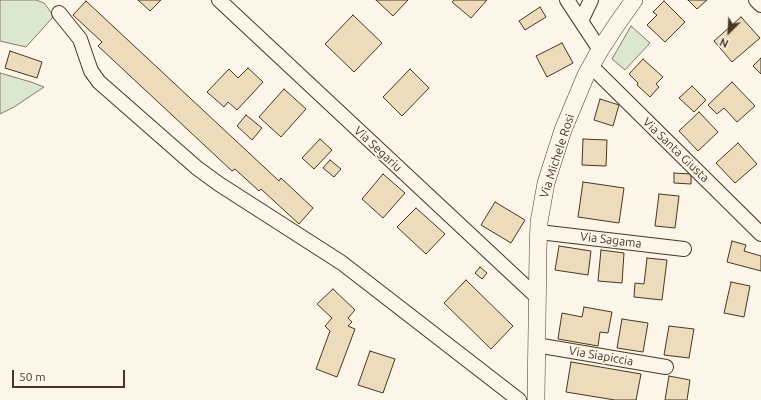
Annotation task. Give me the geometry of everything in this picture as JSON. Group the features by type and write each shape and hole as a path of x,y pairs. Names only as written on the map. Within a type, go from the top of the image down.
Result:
{"street":[{"name":"Via Segariu","path":"219,0 537,298"},
{"path":"567,0 600,50"},
{"path":"581,21 590,0"},
{"name":"Via Michele Rosi","path":"536,400 539,232 542,203 552,163 574,103 600,50 634,0"},
{"path":"756,0 761,5"},
{"path":"59,13 78,36 91,71 99,82 197,168 228,191 342,263 519,400"},
{"name":"Via Santa Giusta","path":"591,66 761,234"},
{"name":"Via Sagama","path":"539,232 684,249"},
{"name":"Via Siapiccia","path":"536,345 666,367"}],"green space":[{"path":"0,0 36,0 44,3 54,16 26,47 0,41"},
{"path":"631,26 650,43 625,70 612,59"},
{"path":"0,73 44,87 14,107 0,114"}],"building":[{"path":"138,0 161,0 150,11"},
{"path":"376,0 408,0 393,16"},
{"path":"454,0 487,0 471,18 452,2"},
{"path":"688,0 707,0 697,9"},
{"path":"86,1 279,181 281,178 313,208 299,224 261,189 259,191 235,169 232,171 98,46 102,42 73,15"},
{"path":"664,1 685,22 665,42 647,25 657,15 653,12"},
{"path":"540,7 546,17 525,30 519,21"},
{"path":"353,15 382,43 354,72 325,44"},
{"path":"741,17 760,38 732,62 714,41"},
{"path":"562,43 573,63 547,77 536,56"},
{"path":"10,51 42,62 37,78 5,68"},
{"path":"761,58 761,74 753,66"},
{"path":"643,59 663,77 656,84 659,87 650,97 637,85 638,83 629,74"},
{"path":"248,68 263,82 237,110 228,102 224,107 207,92 229,69 238,78"},
{"path":"410,69 429,88 402,116 383,97"},
{"path":"732,82 755,106 737,122 724,108 717,114 708,105"},
{"path":"692,86 706,100 694,112 679,98"},
{"path":"284,89 306,109 281,137 259,117"},
{"path":"600,99 619,105 613,126 594,120"},
{"path":"699,112 718,132 698,151 679,131"},
{"path":"246,115 262,128 252,140 237,126"},
{"path":"320,139 332,150 314,169 302,158"},
{"path":"583,139 607,140 606,166 582,165"},
{"path":"738,143 757,164 735,183 716,163"},
{"path":"330,160 341,169 334,177 323,168"},
{"path":"674,173 691,174 691,184 674,183"},
{"path":"383,174 405,193 383,218 362,199"},
{"path":"583,182 624,188 619,223 578,217"},
{"path":"659,194 679,196 675,228 655,226"},
{"path":"495,202 525,220 511,243 481,225"},
{"path":"416,208 445,234 426,254 397,227"},
{"path":"732,241 746,245 744,251 761,256 761,271 727,262"},
{"path":"559,246 591,251 588,275 555,270"},
{"path":"601,250 624,253 622,283 598,281"},
{"path":"647,258 667,260 662,300 634,297 635,283 644,284"},
{"path":"480,267 487,273 482,279 475,273"},
{"path":"466,280 513,326 491,349 444,303"},
{"path":"731,282 750,286 744,317 724,313"},
{"path":"333,289 355,310 348,318 352,322 348,326 355,329 337,377 316,369 330,331 325,326 332,318 317,304"},
{"path":"584,307 612,312 608,333 600,332 598,346 558,339 562,313 582,317"},
{"path":"622,319 648,323 643,352 617,348"},
{"path":"669,326 694,329 689,358 664,355"},
{"path":"370,351 395,359 383,393 358,385"},
{"path":"571,362 641,374 636,400 615,400 566,392"},
{"path":"669,376 690,380 687,400 665,400"}]}
